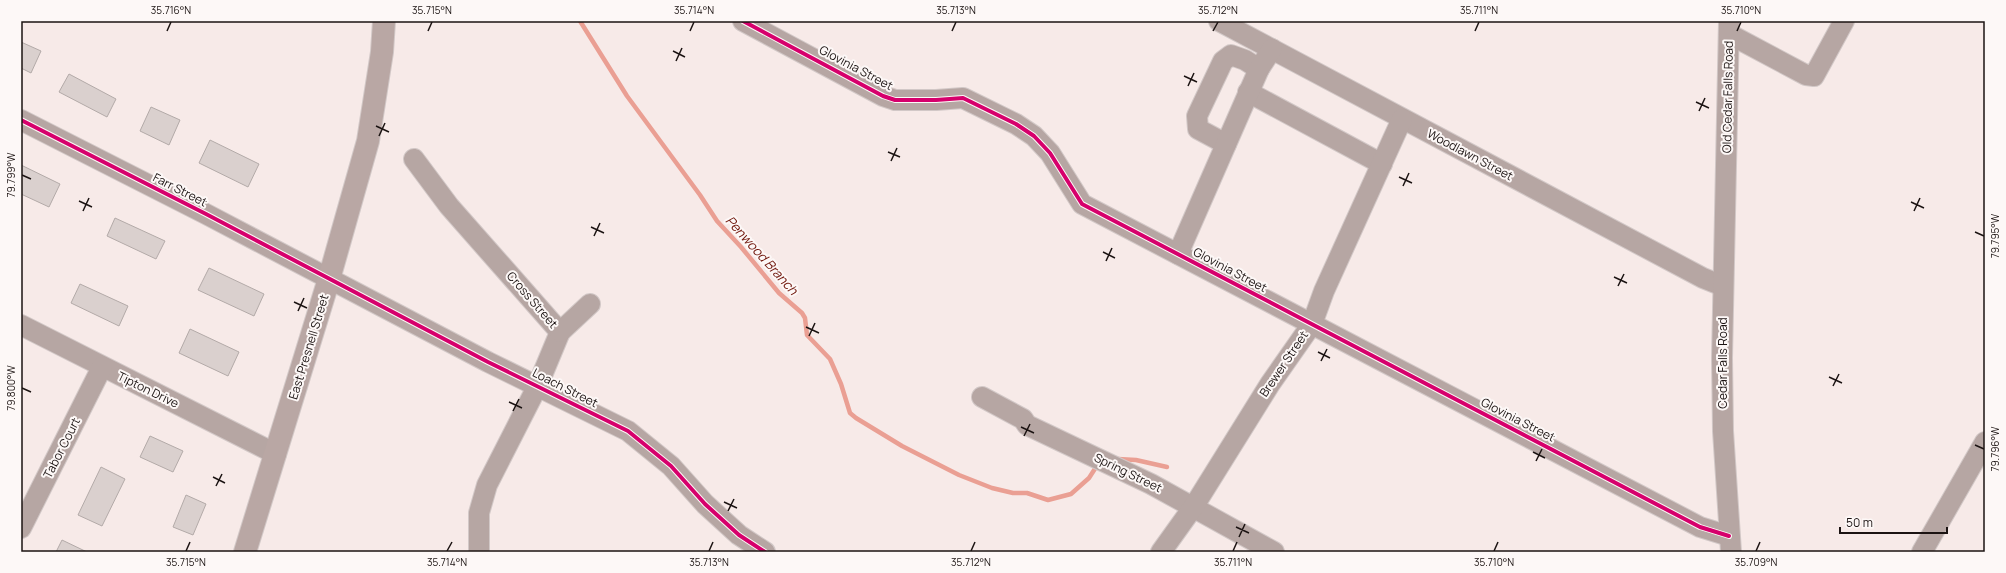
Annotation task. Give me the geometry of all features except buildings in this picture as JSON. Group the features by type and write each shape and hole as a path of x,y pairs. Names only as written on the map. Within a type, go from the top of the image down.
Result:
{"main road":[{"name":"East Presnell Street","path":"245,552 330,279 368,141 382,52 384,21"}],"street":[{"name":"Glovinia Street","path":"744,21 774,28 883,96 894,100 936,100 963,98 1016,124 1034,136 1050,153 1082,204 1730,544"},
{"name":"Woodlawn Street","path":"1219,21 1703,278 1723,286"},
{"path":"1729,27 1806,75 1814,76 1844,21"},
{"name":"Old Cedar Falls Road","path":"1726,174 1729,27"},
{"path":"1178,254 1248,92 1259,69 1272,49"},
{"path":"1226,144 1198,130 1197,116 1223,61 1231,55 1245,60 1259,69"},
{"path":"1248,92 1382,164"},
{"name":"Brewer Street","path":"1162,552 1194,506 1270,384 1312,324 1324,291 1402,119"},
{"name":"Farr Street","path":"21,120 330,279"},
{"name":"Cross Street","path":"414,159 421,171 449,206 560,332 538,385 487,484 479,513 479,552"},
{"name":"Cedar Falls Road","path":"1726,174 1723,286 1723,431 1730,544"},
{"name":"Loach Street","path":"330,279 482,358 628,431 671,466 705,504 739,535 765,552"},
{"path":"560,332 590,304"},
{"name":"Tipton Drive","path":"21,325 276,454"},
{"name":"Tabor Court","path":"21,528 102,367"},
{"name":"Spring Street","path":"982,397 1023,419 1028,424 1194,506 1274,552"},
{"path":"1922,552 1977,472 1985,442"}],"waterway":[{"name":"Penwood Branch","path":"580,21 627,96 700,195 717,221 741,247 779,293 802,313 805,318 807,335 830,359 841,384 850,413 902,446 959,475 992,488 1013,493 1027,493 1048,500 1071,494 1089,478 1098,464"},
{"name":"Penwood Branch","path":"1118,459 1136,460 1167,467"}],"cycle path":[{"path":"743,21 883,96 895,100 936,100 963,98 1016,124 1034,136 1050,153 1082,204 1700,527 1729,536"},
{"path":"21,120 206,214 488,362 628,431 671,466 705,504 739,535 765,552"}]}
